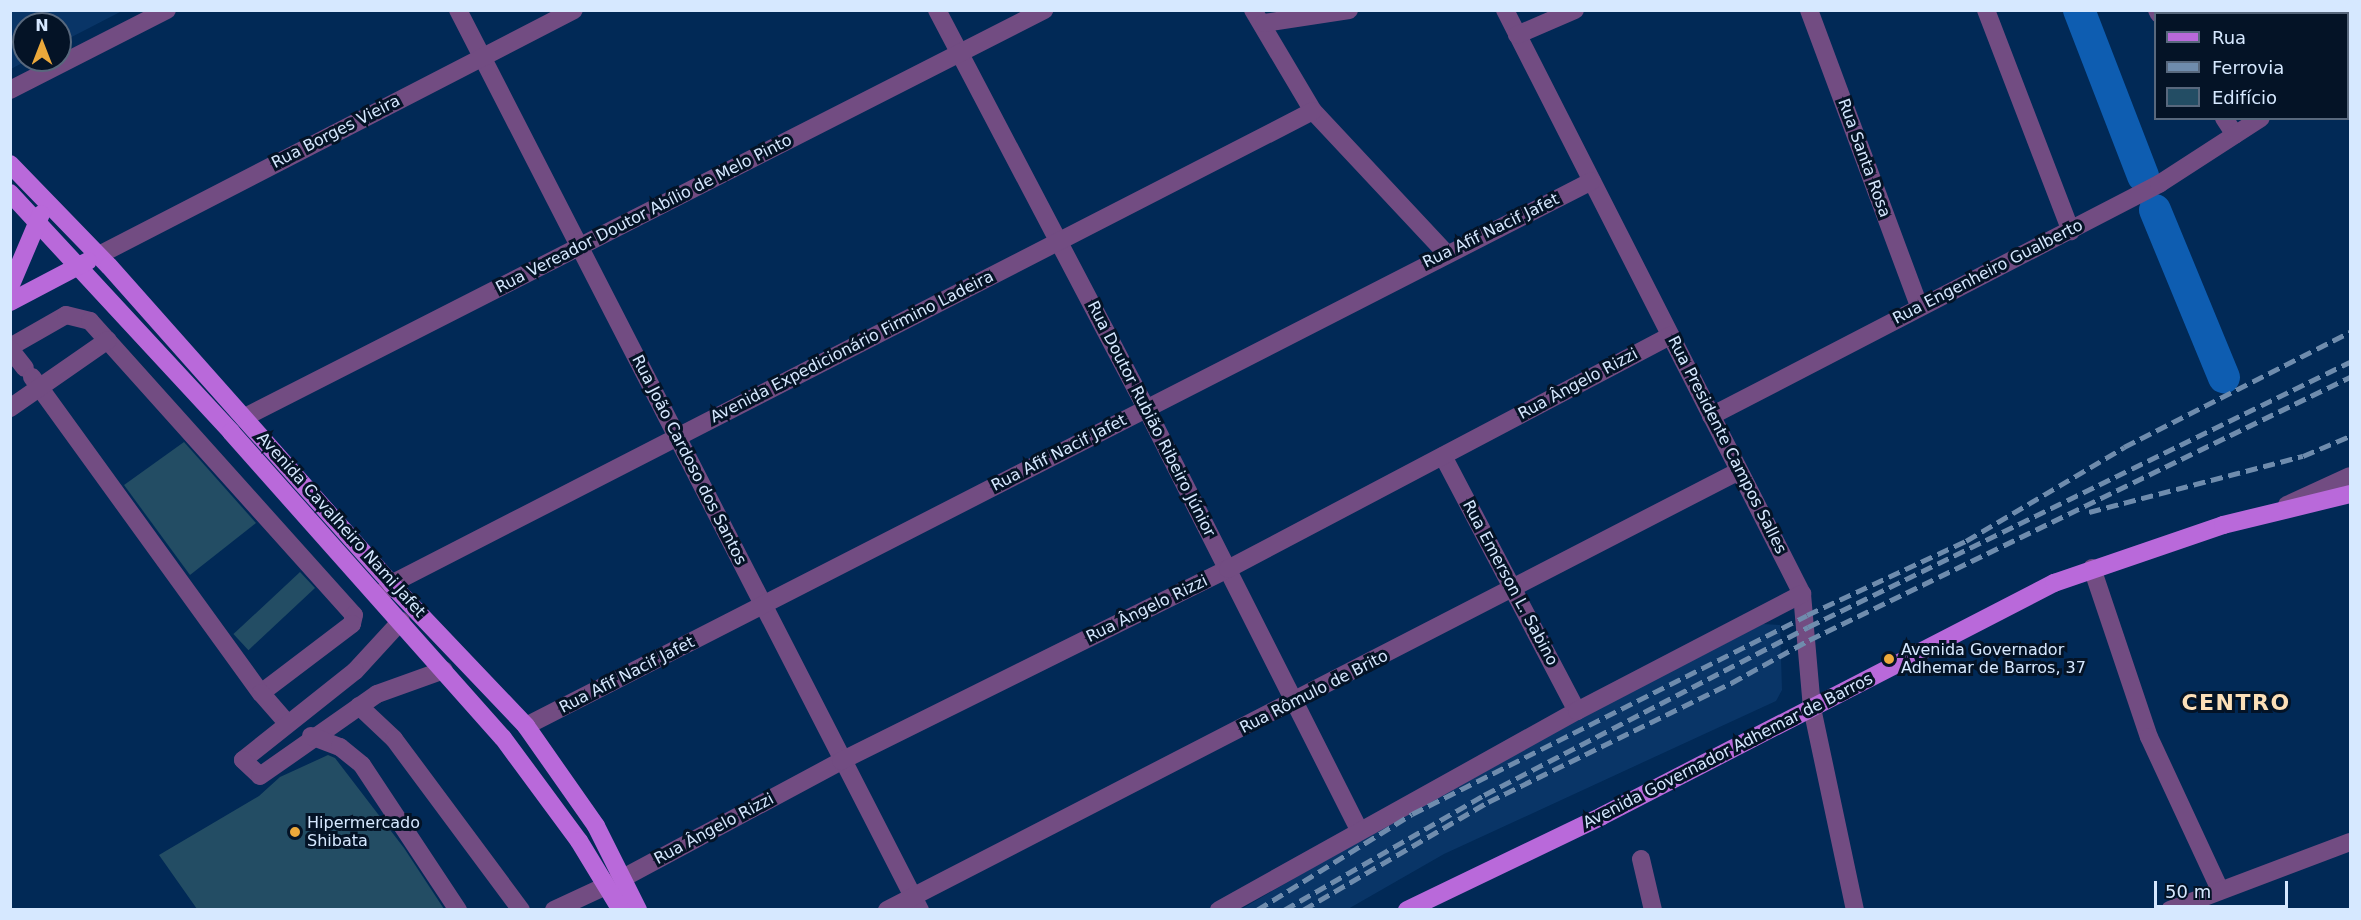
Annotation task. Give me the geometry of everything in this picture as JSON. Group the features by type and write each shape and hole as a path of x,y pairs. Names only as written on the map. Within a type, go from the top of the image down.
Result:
{"main road":[{"name":"Avenida Cavalheiro Nami Jafet","path":"10,164 99,255 245,417 385,591 401,621 523,764 638,909"},
{"name":"Avenida Cavalheiro Nami Jafet","path":"10,193 385,591 526,726 596,826 615,881 621,909"},
{"path":"10,287 39,225 43,198"},
{"path":"10,302 99,255"},
{"path":"2277,510 2350,494"},
{"name":"Avenida Governador Adhemar de Barros","path":"1407,909 1812,708 2029,595 2092,568 2277,510"}],"street":[{"path":"10,90 167,10"},
{"name":"Rua João Cardoso dos Santos","path":"458,10 764,604 841,761 916,903"},
{"name":"Rua Borges Vieira","path":"99,255 574,10"},
{"name":"Rua Doutor Rubião Ribeiro Júnior","path":"938,10 1146,408 1359,830"},
{"name":"Rua Vereador Doutor Abílio de Melo Pinto","path":"245,417 1044,10"},
{"path":"1349,10 1258,17 1313,111 1446,253"},
{"name":"Rua Presidente Campos Salles","path":"1505,10 1802,594 1812,708 1855,909"},
{"path":"1517,35 1575,10"},
{"name":"Rua Santa Rosa","path":"1809,10 1919,306"},
{"path":"1986,10 2071,231"},
{"name":"Avenida Expedicionário Firmino Ladeira","path":"385,591 676,437 1313,111"},
{"path":"2225,120 2235,135"},
{"name":"Rua Engenheiro Gualberto","path":"1711,416 1919,306 2071,231 2159,184 2258,120"},
{"name":"Rua Afif Nacif Jafet","path":"526,726 1446,253 1592,181"},
{"path":"261,693 352,624 354,615 108,340 82,316 66,315 10,348 261,693 287,723"},
{"name":"Rua Ângelo Rizzi","path":"554,909 615,881 841,761 1228,569 1670,336"},
{"path":"10,408 33,377 108,340"},
{"name":"Rua Emerson L. Sabino","path":"1443,456 1577,711"},
{"name":"Rua Rômulo de Brito","path":"887,909 916,903 1739,471"},
{"name":"Avenida Governador Adhemar de Barros","path":"2277,510 2350,476"},
{"path":"2092,568 2150,737 2220,890"},
{"path":"1220,909 1577,711 1802,594"},
{"path":"401,621 355,671 243,757 259,775 311,736 359,706 397,686 444,670"},
{"path":"359,706 394,739 521,909"},
{"path":"311,736 340,747 362,765 458,909"},
{"path":"2170,909 2350,842"},
{"path":"1641,859 1653,909"}],"shaded area":[{"path":"11,10 122,10 72,37 72,12 12,12 11,69"},
{"path":"1763,624 1780,625 1782,690 1776,701 1444,854 1348,909 1240,910 1476,772"}],"building":[{"path":"184,442 256,523 190,575 124,485"},
{"path":"300,572 315,588 248,650 233,634"},
{"name":"Hipermercado Shibata","path":"328,755 335,758 404,848 444,909 197,909 159,855 259,796 280,777"}],"waterway":[{"path":"2079,10 2143,176"},
{"path":"2155,210 2224,377"}],"railway":[{"path":"1257,910 1412,814 1807,615 1966,541 2124,447 2350,332"},
{"path":"1284,910 1484,795 1808,627 2350,362"},
{"path":"1303,910 1488,802 1731,683 1809,640 2350,377"},
{"path":"2089,512 2303,456 2350,436"}],"place":[{"name":"Avenida Governador Adhemar de Barros, 37","path":"1889,659"},
{"name":"Hipermercado Shibata","path":"295,832"}],"district":[{"name":"CENTRO","path":"2236,703"}]}
